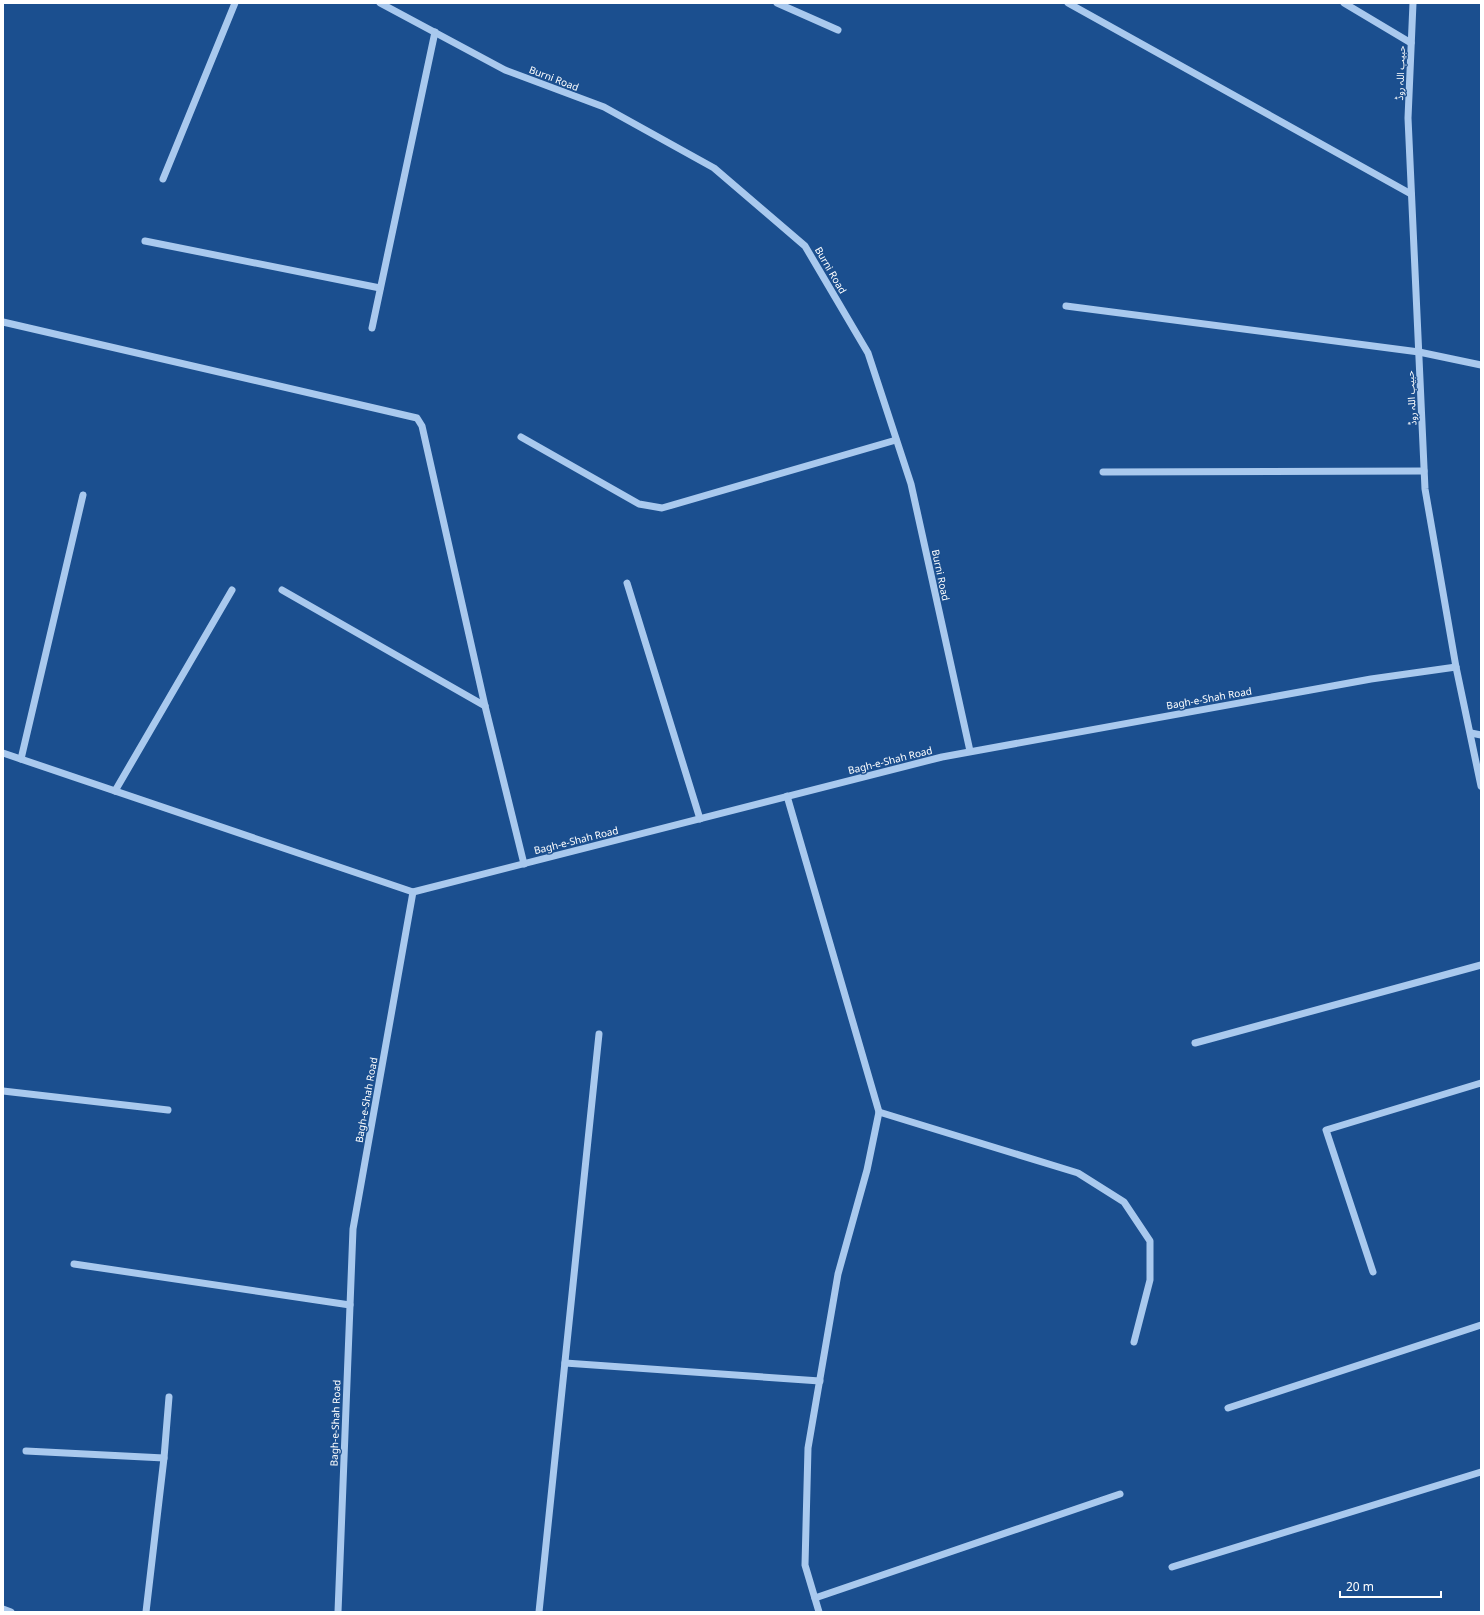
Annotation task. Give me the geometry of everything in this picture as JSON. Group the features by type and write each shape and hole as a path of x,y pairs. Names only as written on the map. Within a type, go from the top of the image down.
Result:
{"street":[{"path":"163,179 234,3"},
{"name":"Burni Road","path":"380,3 505,70 604,107 714,168 805,246 868,353 911,484 970,751"},
{"path":"777,3 838,30"},
{"path":"1068,3 1411,194"},
{"path":"1344,3 1411,43"},
{"name":"حبیب اللہ روڈ","path":"1413,3 1408,118 1425,489 1456,667 1481,786"},
{"path":"372,328 435,32"},
{"path":"145,241 380,288"},
{"path":"1066,306 1419,352 1481,366"},
{"path":"3,322 417,418 422,426 485,706 524,864"},
{"path":"521,437 639,504 662,508 896,440"},
{"path":"1103,472 1424,470"},
{"path":"21,759 83,495"},
{"path":"627,583 700,819"},
{"path":"115,791 232,590"},
{"path":"282,590 485,706"},
{"name":"Bagh-e-Shah Road","path":"338,1612 353,1229 413,892 942,757 1371,679 1456,667"},
{"path":"1471,734 1481,735"},
{"path":"3,753 413,892"},
{"path":"787,796 879,1112 867,1170 838,1274 808,1448 805,1565 820,1612"},
{"path":"1195,1044 1481,965"},
{"path":"540,1612 600,1034"},
{"path":"1373,1272 1326,1130 1481,1083"},
{"path":"3,1091 168,1110"},
{"path":"879,1112 1078,1173 1124,1202 1150,1241 1150,1280 1134,1342"},
{"path":"74,1264 350,1305"},
{"path":"1228,1408 1481,1326"},
{"path":"565,1363 820,1382"},
{"path":"146,1612 164,1458 169,1397"},
{"path":"26,1451 164,1458"},
{"path":"1172,1567 1481,1472"},
{"path":"815,1598 1120,1494"},
{"path":"3,1609 11,1612"}]}
